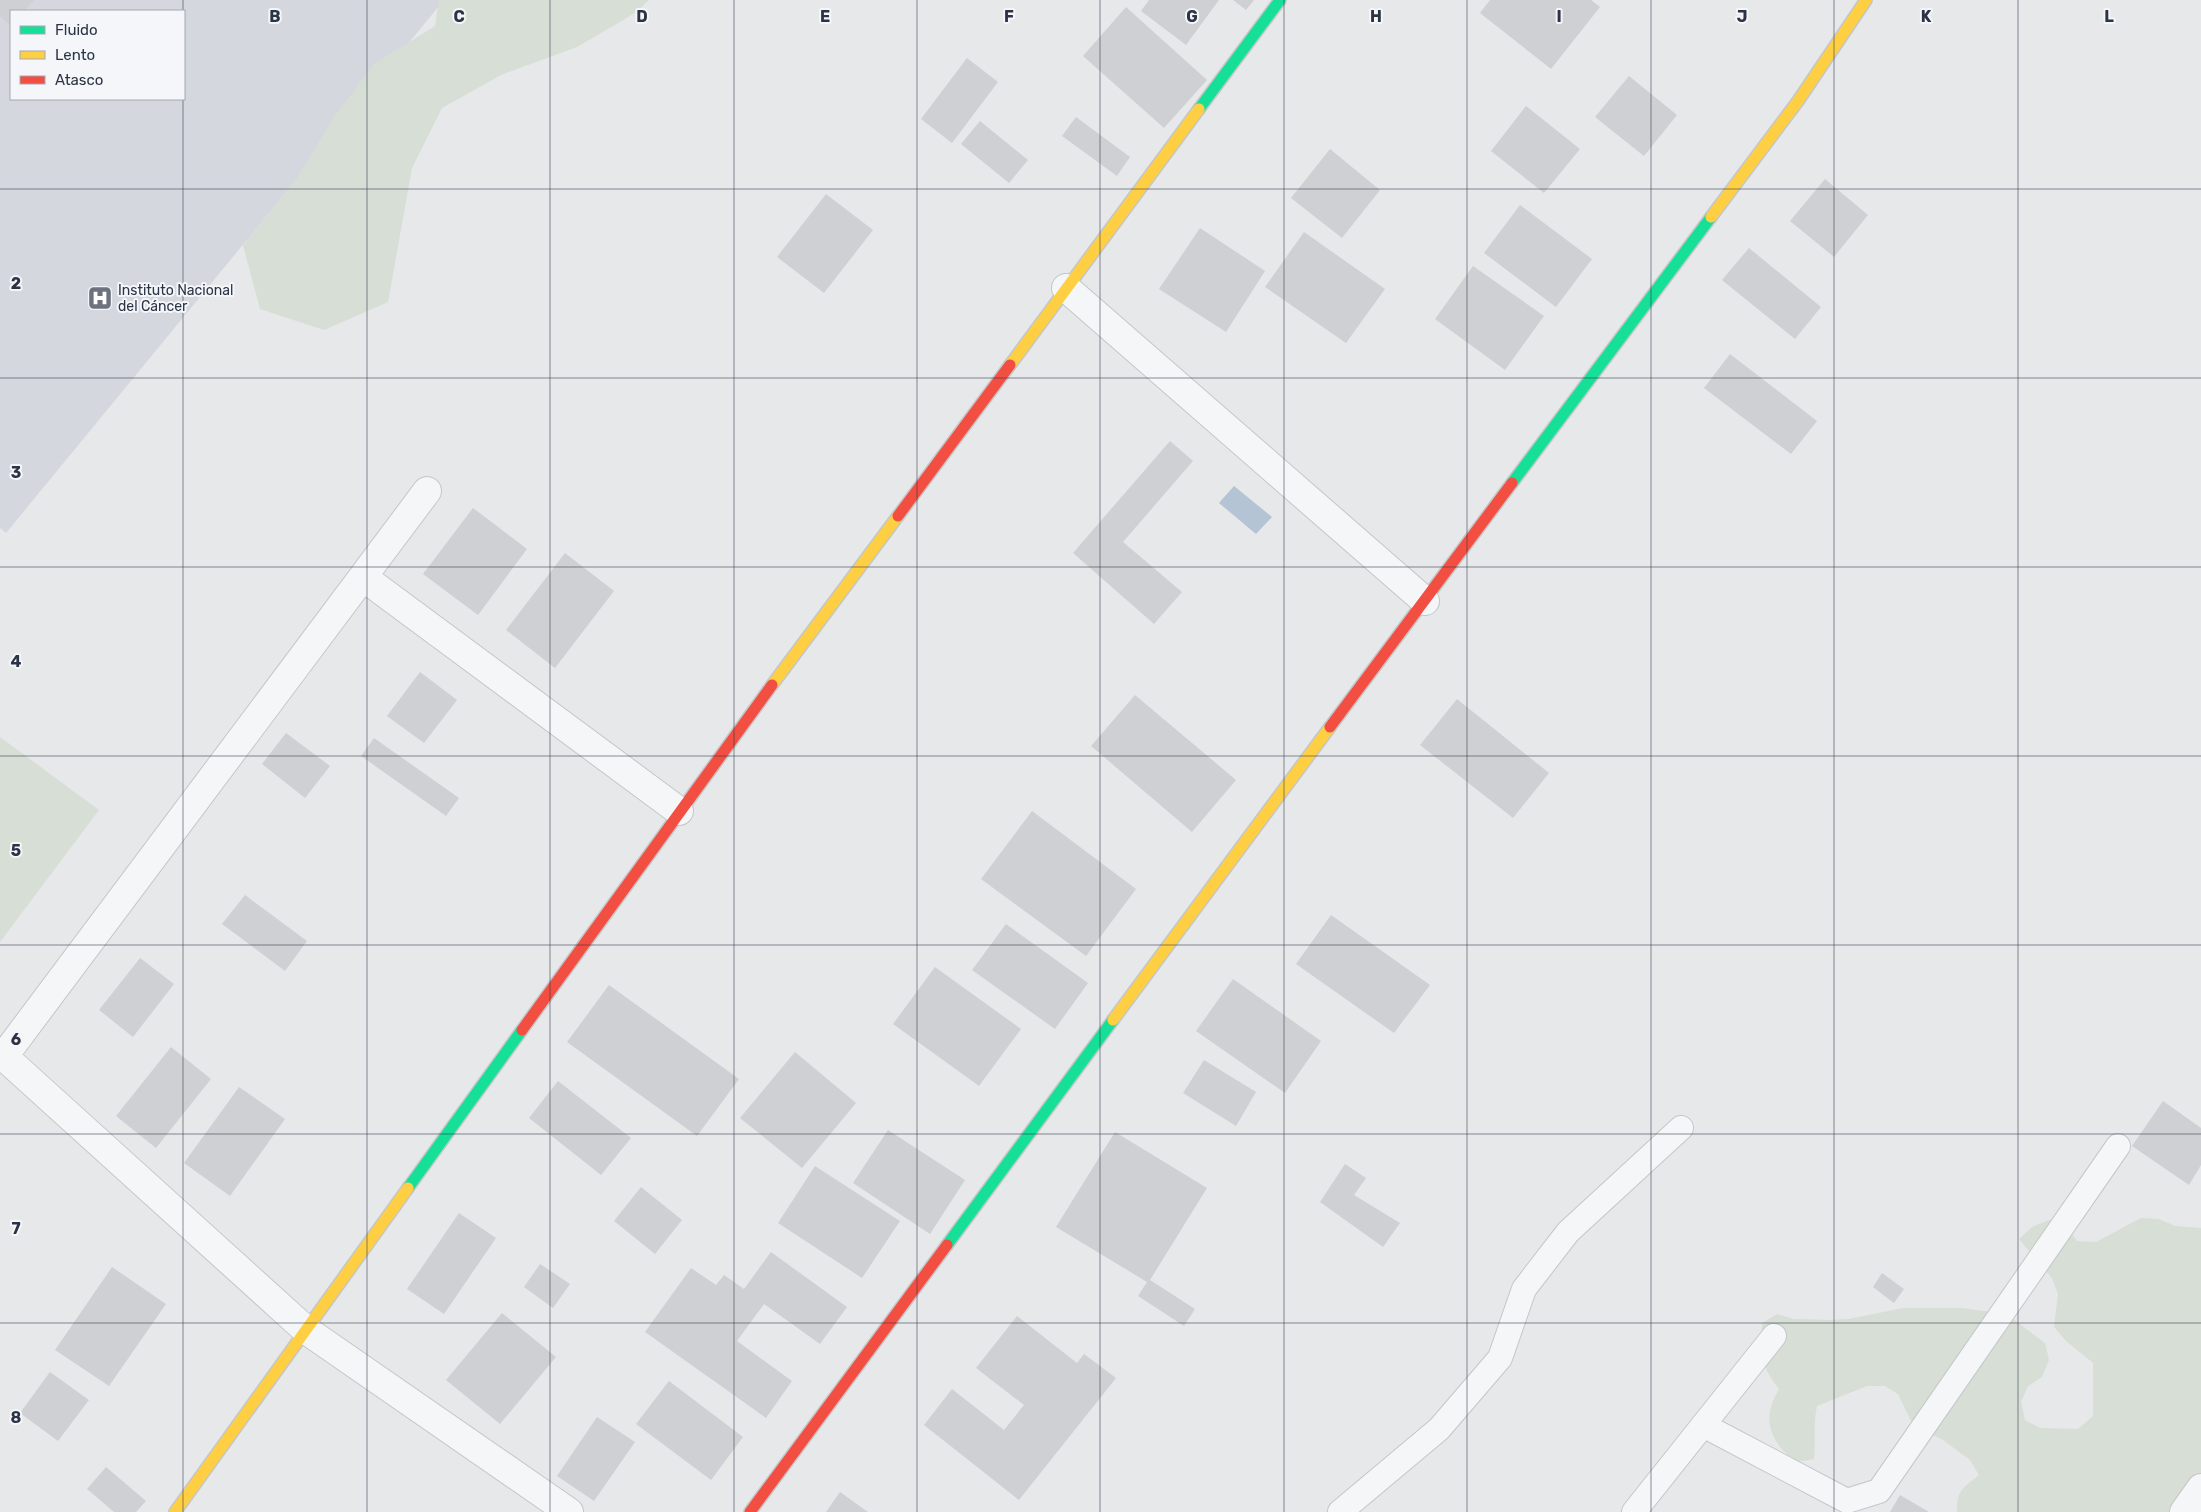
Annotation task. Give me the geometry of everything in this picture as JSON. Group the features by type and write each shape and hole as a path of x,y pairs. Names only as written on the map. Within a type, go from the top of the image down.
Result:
{"street":[{"path":"175,1512 679,812 1280,0"},
{"path":"750,1512 1792,109 1866,0"},
{"path":"1066,288 1425,601"},
{"path":"427,491 2,1055 306,1330 569,1512"},
{"path":"363,577 679,812"},
{"path":"2184,1512 2201,1488"}],"lane":[{"path":"1340,1512 1439,1429 1500,1358 1524,1289 1568,1232 1680,1128"},
{"path":"1703,1425 1847,1501 1879,1491 2118,1146"},
{"path":"1634,1512 1774,1336"}],"shaded area":[{"name":"Instituto Nacional del Cáncer","path":"0,0 444,0 6,533 0,528"},
{"path":"439,0 649,0 635,13 577,47 503,74 442,108 412,168 388,302 324,330 260,309 243,245 297,178 334,117 374,64 435,26"},
{"path":"0,737 99,810 0,942"},
{"path":"2141,1218 2159,1219 2175,1226 2201,1228 2201,1512 1957,1512 1958,1499 1962,1490 1979,1475 1970,1460 1943,1440 1913,1425 1898,1394 1885,1386 1867,1386 1817,1406 1814,1459 1799,1461 1794,1459 1782,1449 1775,1439 1769,1418 1772,1404 1779,1389 1768,1372 1763,1358 1762,1323 1777,1314 1793,1319 1831,1320 1849,1319 1903,1308 1962,1308 1999,1313 2016,1321 2045,1343 2049,1360 2042,1377 2028,1386 2021,1402 2025,1420 2040,1428 2078,1429 2093,1416 2093,1363 2066,1341 2054,1327 2058,1294 2052,1278 2019,1239 2032,1227 2049,1220 2066,1226 2077,1241 2096,1242"}],"water":[{"path":"1234,486 1272,517 1256,534 1219,503"}],"building":[{"path":"0,0 34,0 25,10 10,10 10,25 0,16"},
{"path":"1149,0 1219,0 1186,45 1141,11"},
{"path":"1233,0 1254,0 1246,10"},
{"path":"1490,0 1591,0 1600,7 1551,69 1480,13"},
{"path":"1126,7 1207,80 1164,128 1083,56"},
{"path":"967,58 998,82 952,143 921,119"},
{"path":"1629,76 1677,115 1644,156 1595,117"},
{"path":"1526,106 1580,149 1544,193 1491,151"},
{"path":"1076,117 1130,157 1117,176 1062,136"},
{"path":"980,121 1028,160 1009,183 961,144"},
{"path":"1330,149 1380,190 1342,238 1291,198"},
{"path":"1825,179 1868,215 1834,257 1790,221"},
{"path":"826,194 873,230 824,293 777,257"},
{"path":"1520,205 1592,259 1556,307 1484,253"},
{"path":"1200,228 1265,271 1226,332 1159,289"},
{"path":"1304,232 1385,289 1346,343 1265,287"},
{"path":"1749,248 1821,307 1795,339 1722,280"},
{"path":"1473,266 1544,316 1505,370 1435,319"},
{"path":"1730,354 1817,421 1791,454 1704,388"},
{"path":"1170,441 1193,461 1123,542 1182,592 1154,624 1073,553"},
{"path":"473,508 527,549 478,615 423,574"},
{"path":"565,553 614,591 555,668 506,630"},
{"path":"420,672 457,700 424,743 387,716"},
{"path":"1135,695 1236,780 1192,832 1091,746"},
{"path":"1457,699 1549,773 1513,818 1420,745"},
{"path":"286,733 330,766 305,798 262,764"},
{"path":"374,738 459,798 446,816 361,756"},
{"path":"1032,811 1136,889 1086,956 981,879"},
{"path":"245,895 307,941 285,971 222,924"},
{"path":"1331,915 1430,985 1394,1033 1296,964"},
{"path":"1006,924 1088,983 1055,1029 972,970"},
{"path":"140,958 174,984 133,1037 99,1010"},
{"path":"935,967 1021,1029 979,1086 893,1024"},
{"path":"1233,979 1321,1041 1285,1093 1196,1031"},
{"path":"609,985 739,1079 697,1136 567,1042"},
{"path":"171,1047 211,1079 156,1148 116,1116"},
{"path":"795,1052 856,1103 802,1168 740,1118"},
{"path":"1204,1060 1256,1092 1236,1126 1183,1093"},
{"path":"558,1081 631,1138 601,1175 529,1118"},
{"path":"239,1087 285,1119 230,1196 184,1163"},
{"path":"2163,1101 2201,1128 2201,1165 2189,1185 2132,1146"},
{"path":"888,1130 965,1180 930,1234 853,1183"},
{"path":"1115,1132 1207,1188 1150,1280 1195,1309 1184,1326 1138,1296 1147,1282 1056,1227"},
{"path":"1345,1164 1366,1178 1354,1195 1400,1223 1383,1247 1320,1202"},
{"path":"815,1166 900,1221 862,1278 778,1223"},
{"path":"641,1187 682,1220 655,1254 614,1221"},
{"path":"459,1213 496,1238 444,1314 407,1289"},
{"path":"771,1252 847,1307 820,1344 764,1304 737,1341 792,1381 766,1418 645,1332 691,1268 716,1285 724,1275 744,1289"},
{"path":"540,1264 570,1284 553,1308 524,1287"},
{"path":"112,1267 166,1304 109,1386 55,1350"},
{"path":"1882,1273 1904,1289 1894,1303 1873,1287"},
{"path":"502,1313 556,1357 500,1424 446,1380"},
{"path":"1017,1316 1077,1363 1084,1354 1116,1378 1019,1500 924,1425 952,1389 1004,1430 1024,1405 976,1368"},
{"path":"50,1372 89,1400 58,1441 20,1413"},
{"path":"669,1381 743,1437 711,1480 636,1424"},
{"path":"597,1417 635,1442 594,1501 557,1476"},
{"path":"106,1467 146,1501 136,1512 114,1512 87,1489"},
{"path":"840,1492 868,1512 826,1512"},
{"path":"1900,1495 1929,1512 1890,1512"}],"traffic: fast":[{"path":"1199,109 1280,0"},
{"path":"1512,483 1711,217"},
{"path":"947,1245 1113,1020"},
{"path":"408,1188 522,1030"}],"traffic: slow":[{"path":"1711,217 1798,101 1866,0"},
{"path":"1010,365 1199,109"},
{"path":"772,685 898,516"},
{"path":"1113,1020 1330,727"},
{"path":"175,1512 408,1188"}],"traffic: jam":[{"path":"898,516 1010,365"},
{"path":"1330,727 1512,483"},
{"path":"522,1030 772,685"},
{"path":"750,1512 947,1245"}],"place":[{"name":"Instituto Nacional del Cáncer","path":"100,298"}]}
